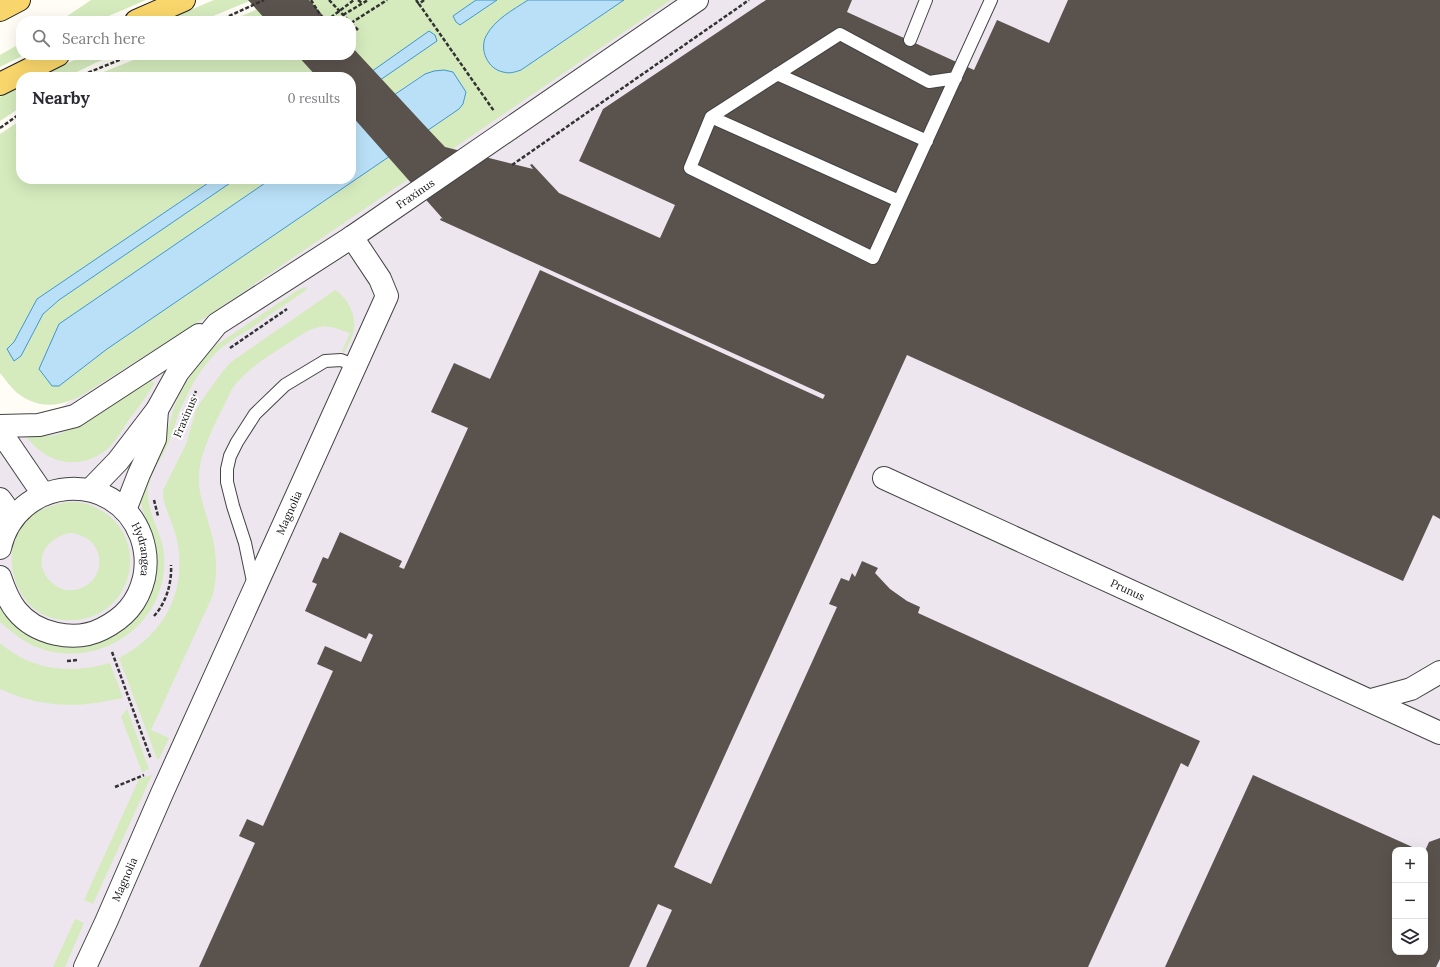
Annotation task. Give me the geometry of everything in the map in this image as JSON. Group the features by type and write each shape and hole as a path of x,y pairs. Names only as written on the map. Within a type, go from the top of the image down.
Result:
{"main road":[{"path":"0,10 19,0"},
{"path":"147,16 184,0"},
{"path":"24,72 48,60"},
{"path":"0,84 16,76"}],"street":[{"name":"Fraxinus","path":"90,490 118,461 157,410 178,372 217,324 352,237 697,0"},
{"name":"Magnolia","path":"85,967 354,365 387,296 380,279 352,237"},
{"path":"0,426 39,425 75,416 217,324"},
{"name":"Fraxinus","path":"125,510 155,439 157,410"},
{"path":"0,430 43,494"},
{"name":"Prunus","path":"884,478 1371,700 1440,733"},
{"name":"Hydrangea","path":"0,548 3,536 13,517 26,504 43,494 66,488 90,490 109,498 125,510 138,527 145,547 146,569 141,589 134,602 115,623 96,632 74,636 53,634 33,625 17,611 2,588"},
{"path":"0,498 13,517"},
{"path":"1371,700 1411,689 1440,672"}],"lane":[{"path":"910,40 926,0"},
{"path":"956,78 929,82 840,34 711,117 690,168 873,258 956,78 991,0"},
{"path":"777,74 927,141"},
{"path":"711,117 899,201"},
{"path":"255,587 245,543 227,482 227,469 230,456 255,414 285,385 325,361 341,360 354,365"}],"path":[{"path":"229,16 264,0"},
{"path":"311,0 322,16"},
{"path":"329,0 343,15 368,0"},
{"path":"332,16 354,0"},
{"path":"358,0 362,3"},
{"path":"356,18 387,0"},
{"path":"416,0 526,155"},
{"path":"419,4 424,0"},
{"path":"512,165 749,0"},
{"path":"90,72 120,60"},
{"path":"0,128 16,117"},
{"path":"225,352 230,347 288,308"},
{"name":"Fraxinus","path":"179,430 197,389"},
{"path":"112,652 163,791"},
{"path":"115,787 155,771"}],"shaded area":[{"path":"657,0 1440,0 1440,967 0,967 0,449"}],"green space":[{"path":"91,0 146,0 109,16 67,16"},
{"path":"214,0 252,0 213,16 176,16"},
{"path":"278,0 476,0 454,16 460,25 497,0 528,0 508,13 495,24 486,36 484,43 485,56 521,70 624,0 671,0 206,317 89,391 70,401 51,405 32,402 23,397 14,390 0,373 0,134 16,123 16,184 207,184 37,299 14,342 7,349 21,356 43,314 59,300 229,184 264,184 60,324 58,386 107,349 349,184 356,184 356,179 459,109 465,100 424,74 356,121 356,72 104,72 134,60 356,60 356,16 241,16"},
{"path":"16,46 16,59 0,67 0,55"},
{"path":"74,60 102,60 77,72 49,72"},
{"path":"16,88 16,110 0,121 0,97"},
{"path":"305,287 307,288 305,291 219,350 201,371 186,397 166,449 149,482 148,495 150,509 163,546 164,570 160,591 151,609 139,625 123,638 106,647 86,652 66,654 38,648 16,635 0,622 0,608 84,644 156,561 153,537 142,508 142,493 145,481 164,440 175,405 187,381 216,345 298,290"},
{"path":"335,290 347,301 354,318 353,332 344,353 342,351 350,333 328,327 312,329 274,352 244,375 232,389 207,444 200,466 199,484 214,545 216,562 215,587 213,595 151,730 169,738 159,759 157,759 119,658 134,649 159,625 168,612 174,596 180,563 178,545 163,498 163,490 186,444 196,410 223,371 231,362"},
{"path":"151,378 154,384 119,435 105,451 94,457 83,461 62,461 42,452 25,435 50,436 69,430"},
{"path":"69,502 87,504 109,516 123,533 130,553 129,573 121,592 107,608 87,618 62,620 51,618 41,613 31,606 24,598 14,576 12,552 20,530 27,520 41,510","holes":["70,533 84,537 93,544 98,554 99,564 96,574 90,583 80,589 67,590 60,588 49,580 44,572 42,565 44,550 49,544 62,535"]},
{"path":"0,643 25,659 38,665 52,668 80,668 110,663 123,698 98,703 64,705 27,699 0,689"},
{"path":"127,709 149,769 142,772 121,717"},
{"path":"152,775 93,904 84,900 139,779"},
{"path":"75,919 84,923 65,967 53,967"}],"water":[{"path":"476,0 497,0 460,25 456,22 453,16"},
{"path":"528,0 624,0 521,70 508,73 503,72 493,67 489,63 484,53 484,41 490,30 499,20"},
{"path":"429,31 435,35 437,41 356,97 356,82"},
{"path":"444,70 453,72 466,92 463,104 459,109 356,179 356,121 425,74"},
{"path":"207,184 229,184 59,300 43,314 21,356 14,361 7,349 14,342 37,299"},
{"path":"264,184 349,184 107,349 59,386 52,386 39,369 59,324"}],"building":[{"path":"248,0 309,0 323,16 262,16"},
{"path":"766,0 852,0 847,12 974,70 997,20 1049,43 1068,0 1440,0 1440,519 1433,515 1403,581 907,355 674,867 711,884 837,607 829,604 841,578 849,581 852,573 855,577 862,561 878,568 875,573 890,589 907,601 920,607 918,613 1200,741 1188,767 1181,763 1088,967 646,967 672,910 658,904 629,967 199,967 255,843 239,836 247,819 263,826 333,671 317,664 325,646 361,662 373,635 369,633 366,639 305,611 317,584 312,582 323,557 328,559 340,532 402,561 399,567 404,569 468,428 431,412 454,363 490,379 540,270 823,399 825,395 440,220 441,218 443,219 356,121 356,72 312,72 302,60 356,60 356,51 445,147 533,169 530,165 532,164 559,193 660,238 675,205 579,161 603,109"},
{"path":"1253,775 1412,847 1392,847 1392,955 1428,955 1428,847 1427,847 1429,842 1440,838 1440,959 1436,967 1165,967"}]}
